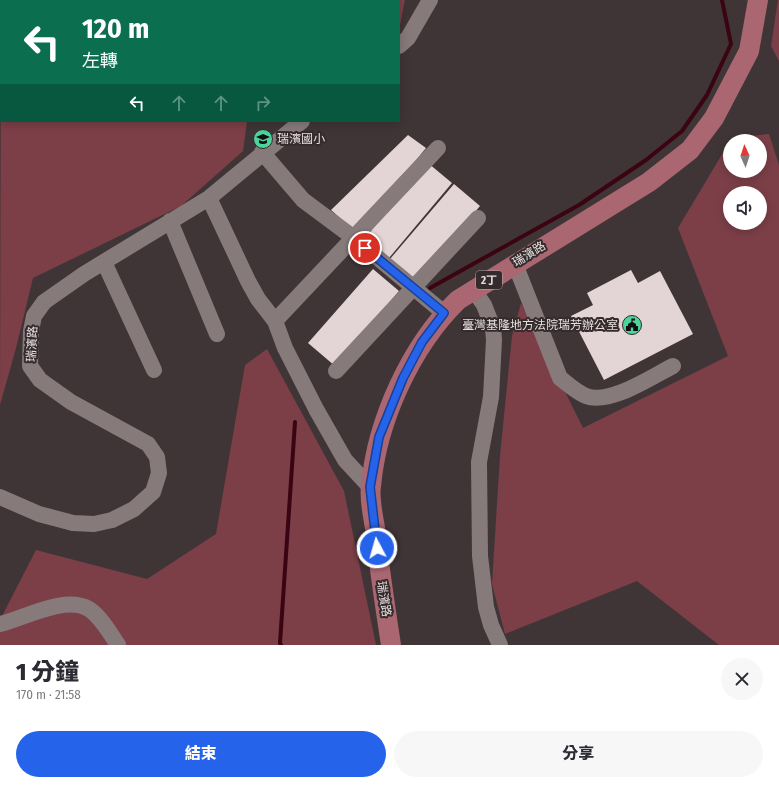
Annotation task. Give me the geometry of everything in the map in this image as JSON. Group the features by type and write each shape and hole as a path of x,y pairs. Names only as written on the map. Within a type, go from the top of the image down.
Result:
{"main road":[{"name":"瑞濱路","path":"391,645 380,578 370,487 379,437 403,378 422,342 444,313 473,289 649,182 690,150 714,118 749,51 758,0"}],"street":[{"path":"400,45 408,38 430,0"},
{"name":"瑞濱路","path":"0,497 40,514 73,524 94,524 112,520 134,509 153,492 159,473 157,457 148,444 70,402 40,380 30,366 31,331 34,316 44,302 84,274 209,198 262,152 301,122"},
{"path":"275,322 438,148"},
{"path":"262,152 303,200 354,238 413,289 444,313"},
{"path":"209,198 248,281 258,300 275,322 285,348 345,460 370,487"},
{"path":"336,371 478,218"},
{"path":"170,221 217,334"},
{"path":"104,262 154,370"},
{"path":"514,264 560,378 586,396 608,397 673,366"},
{"path":"473,289 487,312 493,328 494,340 491,397 480,462 480,556 486,607 491,625 500,645"},
{"path":"0,624 55,606 76,604 90,609 106,627 118,645"}],"shaded area":[{"path":"400,0 405,0 400,25"},
{"path":"779,0 779,61 771,46"},
{"path":"1,122 247,122 243,151 181,206 33,278 0,405"},
{"path":"767,134 769,134 779,165 779,645 719,645 637,581 505,634 492,584 500,456 512,336 521,303 583,428 728,356 678,228 723,153 723,178 767,178"},
{"path":"267,349 344,491 376,645 0,645 0,620 36,550 147,579 216,534 245,365"}],"building":[{"path":"408,135 426,148 357,233 331,210"},
{"path":"428,163 452,183 389,258 365,238"},
{"path":"454,184 480,206 416,281 390,259"},
{"path":"373,269 399,291 335,366 308,343"},
{"name":"臺灣基隆地方法院瑞芳辦公室","path":"631,270 638,283 660,271 693,334 604,380 571,316 593,305 587,293"}],"waterway":[{"path":"430,288 579,205 646,160 682,131 707,95 731,44 722,0"},
{"path":"281,645 295,422"}],"place":[{"name":"瑞濱國小","path":"263,139"},
{"name":"臺灣基隆地方法院瑞芳辦公室","path":"632,325"}],"route":[{"path":"365,248 444,313 422,342 403,378 379,437 370,487 377,548"}]}
